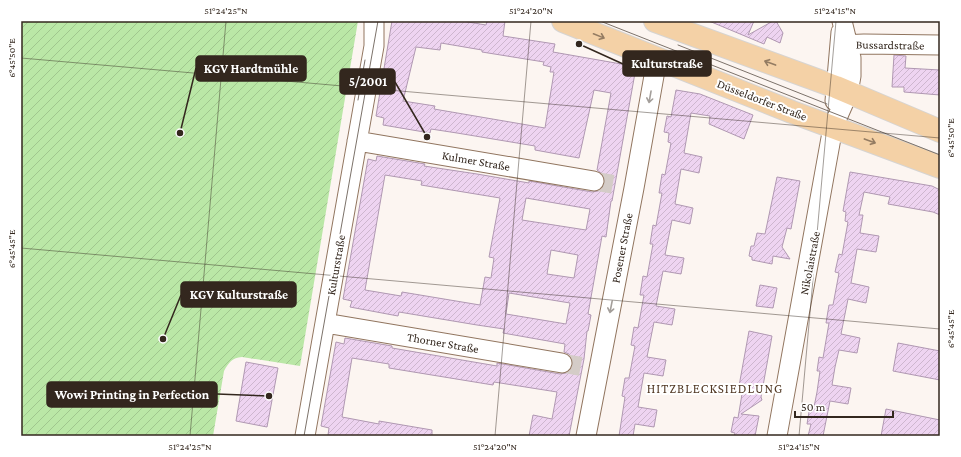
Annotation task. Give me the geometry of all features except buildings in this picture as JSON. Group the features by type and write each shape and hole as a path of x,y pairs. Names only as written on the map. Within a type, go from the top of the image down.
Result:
{"main road":[{"name":"Düsseldorfer Straße","path":"563,21 833,128 940,167"},
{"path":"655,21 842,90 940,131"}],"street":[{"name":"Nikolaistraße","path":"777,436 833,128 851,58 844,44 842,22"},
{"name":"Kulturstraße","path":"305,436 376,31"},
{"name":"Bussardstraße","path":"844,44 940,45"},
{"name":"Posener Straße","path":"586,436 592,368 626,186 657,59"},
{"name":"Kulmer Straße","path":"357,141 594,181"},
{"name":"Thorner Straße","path":"325,323 562,363"}],"green space":[{"path":"21,21 358,21 300,366 242,357 231,361 224,371 213,436 21,436"}],"tunnel":[{"path":"594,181 617,185"},
{"path":"562,363 584,367"}],"tram line":[{"path":"304,436 378,21"},
{"path":"600,21 940,155"},
{"path":"678,45 827,104"},
{"path":"358,100 365,60"}],"place":[{"name":"Kulturstraße","path":"579,44"},
{"name":"KGV Hardtmühle","path":"180,133"},
{"name":"5/2001","path":"427,137"},
{"name":"KGV Kulturstraße","path":"163,339"},
{"name":"Wowi Printing in Perfection","path":"269,396"}],"district":[{"name":"HITZBLECKSIEDLUNG","path":"715,388"}]}
